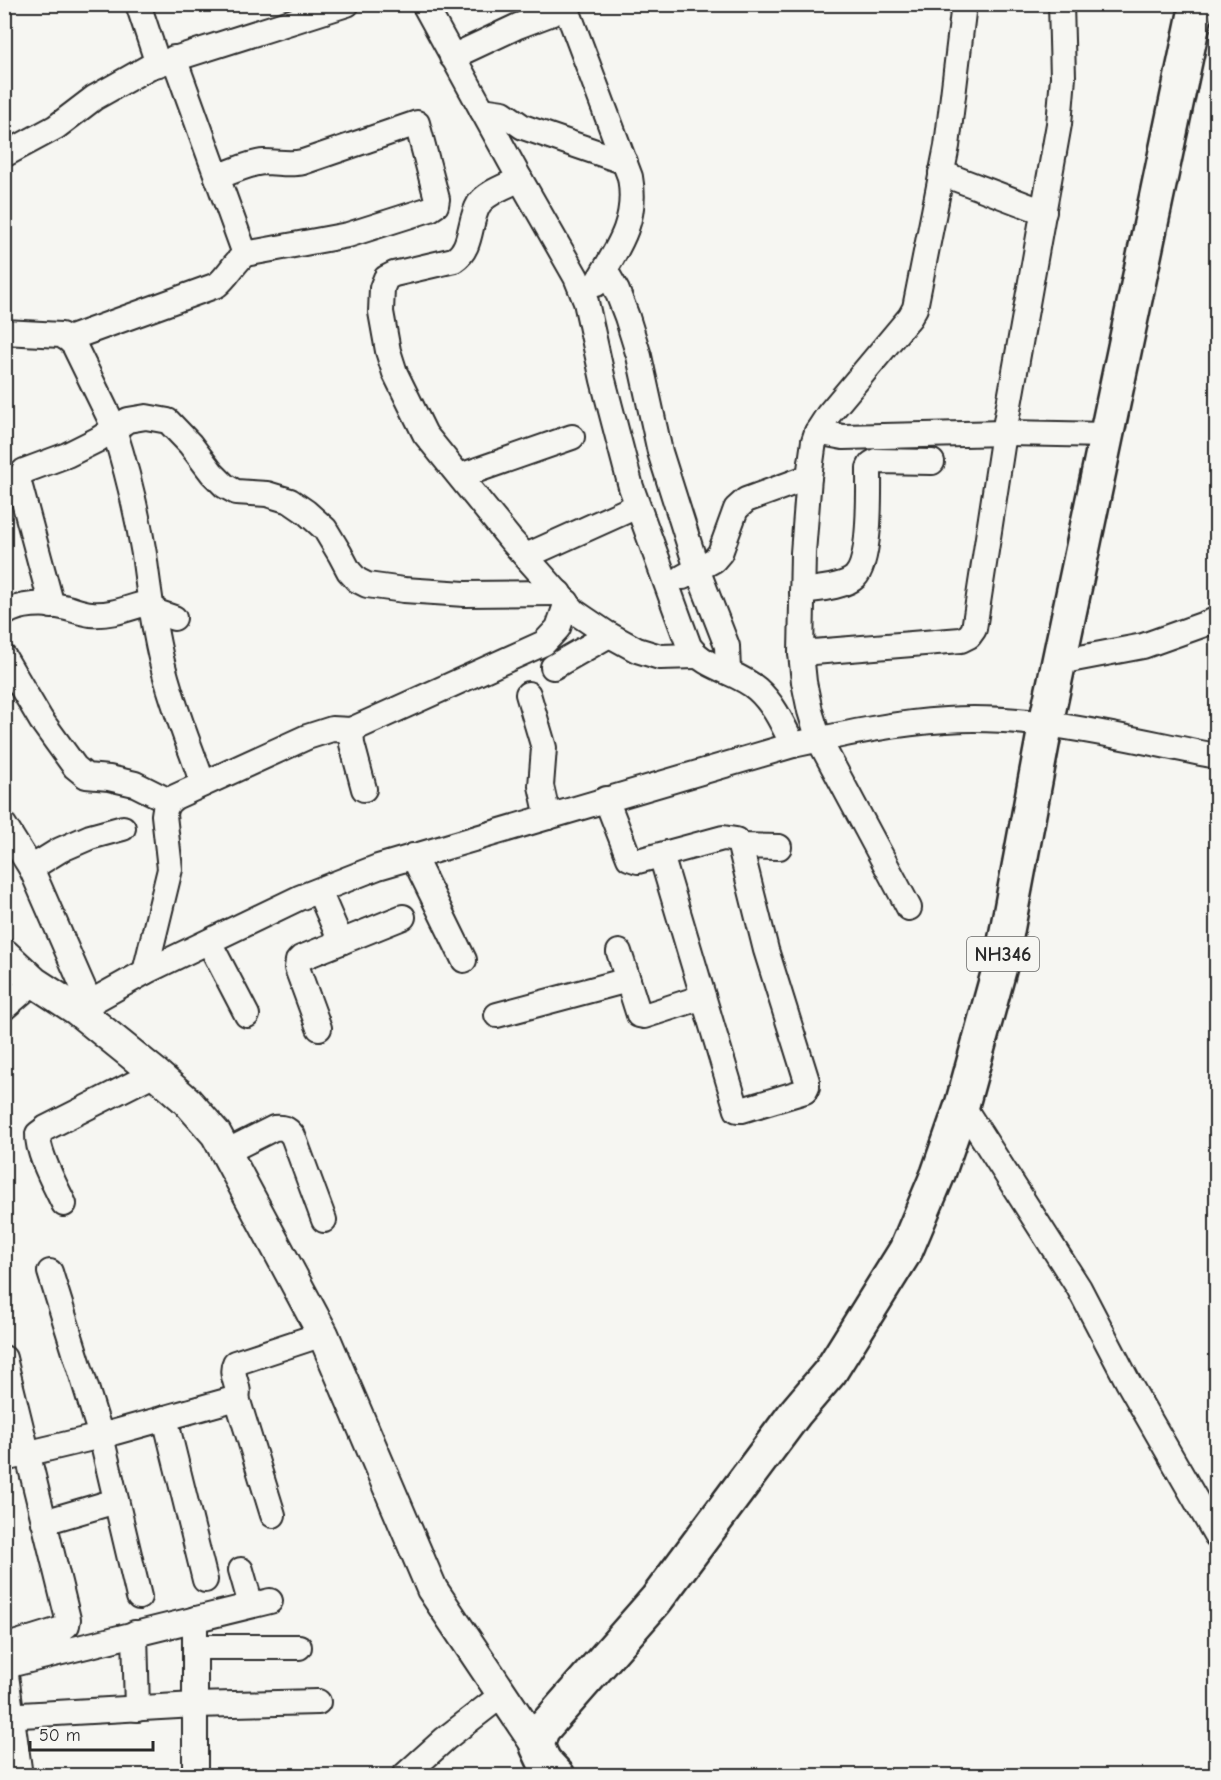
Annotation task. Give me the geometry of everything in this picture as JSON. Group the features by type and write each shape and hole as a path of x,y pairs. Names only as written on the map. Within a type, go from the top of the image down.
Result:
{"highway":[{"name":"NH346","path":"537,1746 542,1730 656,1600 796,1412 830,1372 906,1250 938,1174 962,1105 1001,963 1046,723 1197,4"},
{"path":"537,1746 544,1761 558,1776"}],"main road":[{"path":"4,954 34,982 83,1006 187,1101 216,1134 323,1334 432,1589 537,1746"}],"street":[{"path":"138,4 217,177 245,254"},
{"path":"4,155 56,127 94,98 125,80 166,61 347,4"},
{"path":"424,4 576,277 586,302 606,391 637,506 683,631 696,656"},
{"path":"909,908 819,740 810,711 801,653 803,553 808,477 817,432 835,406 910,317 918,294 947,146 964,4"},
{"path":"801,653 961,640 969,636 974,629 1004,433 1060,112 1063,77 1061,4"},
{"path":"452,57 565,6 625,162 633,194 625,236 586,302"},
{"path":"482,110 503,113 523,127 625,162"},
{"path":"68,339 217,285 245,254 348,235 430,209 436,205 437,199 417,123 303,162 292,164 262,162 217,177"},
{"path":"941,173 1044,212"},
{"path":"520,180 488,195 479,204 466,247 459,257 394,274 386,279 382,288 381,312 388,351 395,373 425,434 575,612 609,635 637,650 660,657 696,656 757,688 777,713 793,745"},
{"path":"605,270 617,291 639,356 660,452 698,569 727,646 728,671"},
{"path":"4,332 61,334 68,339 74,345 115,429 130,482 144,554 150,606 168,686 203,784"},
{"path":"52,606 19,483 20,476 24,471 66,455 128,420 146,417 168,421 225,486 236,492 267,494 290,501 306,512 325,530 349,571 357,580 367,585 404,590 563,598"},
{"path":"817,432 843,437 1004,433 1107,435"},
{"path":"460,476 572,437"},
{"path":"802,591 846,583 855,577 862,566 868,526 869,468 871,464 876,461 932,462"},
{"path":"666,586 714,560 720,553 736,509 746,501 808,477"},
{"path":"526,556 637,506"},
{"path":"145,972 170,869 164,815 169,801 308,736 332,729 351,730 544,643 558,627 563,598"},
{"path":"4,614 33,604 60,606 90,614 113,613 150,606 174,618"},
{"path":"1059,662 1143,646 1216,620"},
{"path":"553,667 609,635"},
{"path":"4,657 41,720 75,767 86,776 135,784 169,801"},
{"path":"528,694 544,748 541,786 548,816"},
{"path":"4,825 31,868 83,1006 145,972 299,898 378,867 793,745 848,733 946,720 1019,721 1046,723 1216,756"},
{"path":"351,730 352,744 364,789"},
{"path":"606,800 629,858 638,861 723,838 736,840 740,846 766,950 807,1081 805,1091 737,1110 661,855"},
{"path":"31,868 60,850 90,837 123,828"},
{"path":"740,846 779,847"},
{"path":"413,856 464,960"},
{"path":"318,891 341,942"},
{"path":"319,1028 297,968 298,961 403,917"},
{"path":"209,942 247,1015"},
{"path":"619,952 638,1014 642,1017 703,997"},
{"path":"497,1015 628,980"},
{"path":"4,1008 34,982"},
{"path":"64,1204 41,1153 38,1134 155,1073"},
{"path":"962,1105 1078,1288 1128,1382 1216,1535"},
{"path":"226,1152 274,1128 288,1129 293,1136 324,1220"},
{"path":"50,1272 101,1436 139,1597"},
{"path":"273,1515 237,1398 239,1394 232,1369 235,1363 323,1334"},
{"path":"4,1358 16,1456 44,1522 68,1619 67,1625 53,1633 4,1647"},
{"path":"16,1456 101,1436 237,1398"},
{"path":"165,1418 205,1580"},
{"path":"44,1522 116,1501"},
{"path":"20,1776 8,1716 7,1670 13,1664 42,1663 135,1633 260,1603 241,1570"},
{"path":"195,1619 195,1776"},
{"path":"135,1633 137,1709"},
{"path":"195,1647 299,1647"},
{"path":"404,1776 503,1694"},
{"path":"8,1716 195,1705 318,1702"}]}
